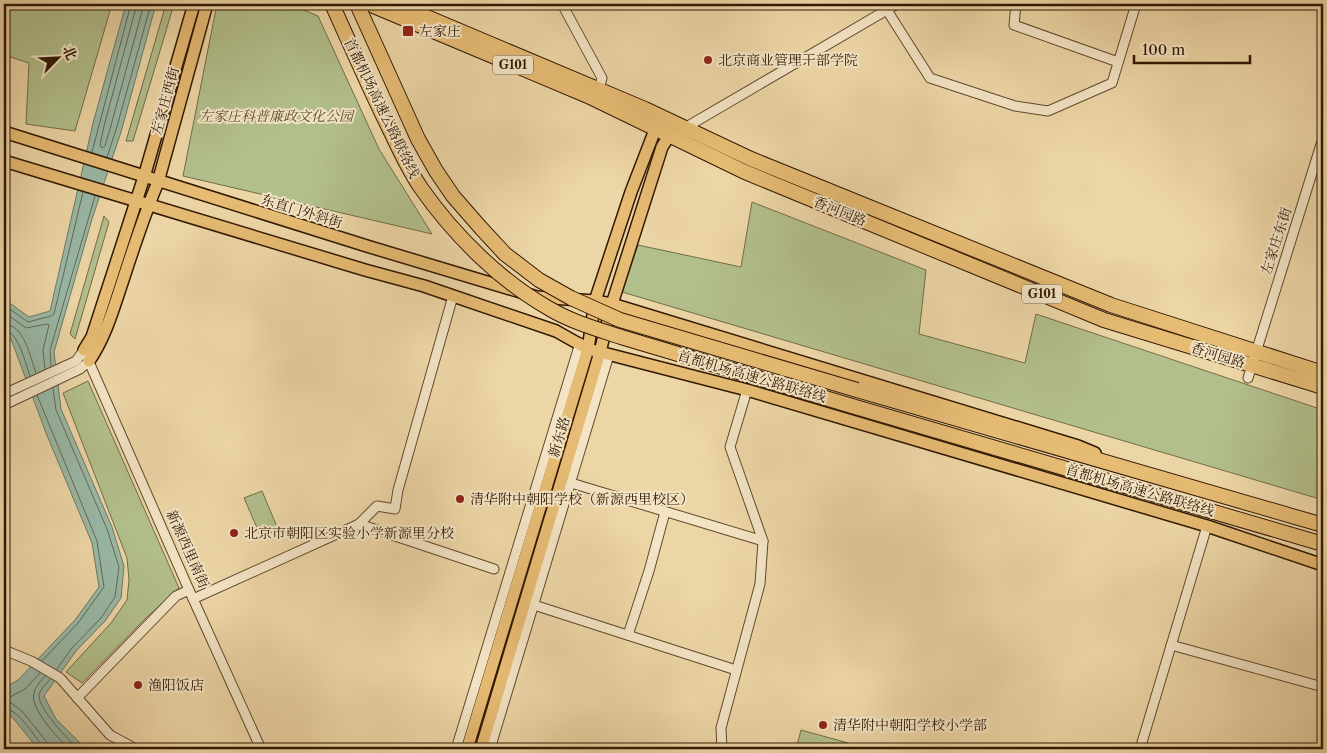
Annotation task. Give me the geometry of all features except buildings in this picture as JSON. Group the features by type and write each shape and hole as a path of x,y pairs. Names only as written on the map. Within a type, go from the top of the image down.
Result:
{"highway":[{"name":"首都机场高速公路联络线","path":"332,4 404,159 420,187 458,234 481,257 514,284 550,309 585,325 621,337 1323,544"},
{"name":"首都机场高速公路联络线","path":"357,4 418,138 436,171 454,196 506,254 539,280 571,298 620,320 1323,525"},
{"name":"香河园路","path":"369,4 588,96 658,122 685,127 751,159 1102,301 1252,365 1323,373"},
{"name":"香河园路","path":"396,4 599,89 658,122 669,136 745,172 1104,320 1323,387"}],"main road":[{"name":"左家庄西街","path":"135,200 144,177 194,4"},
{"name":"左家庄西街","path":"148,204 158,182 207,4"},
{"path":"594,350 595,300 631,192 658,122"},
{"name":"东直门外斜街","path":"4,132 158,182 537,297 595,300 612,304 1078,446 1145,474"},
{"name":"新东路","path":"467,749 594,350 612,304 662,147 669,136"},
{"path":"4,161 453,296 556,331 594,350 747,390 1207,526 1323,565"},
{"path":"82,360 92,337 135,200"},
{"path":"82,360 97,350 108,324 148,204"},
{"name":"新东路","path":"481,749 594,350"}],"street":[{"path":"562,4 602,78 599,89"},
{"path":"669,136 885,7 897,4"},
{"path":"1016,4 1014,25 1118,62"},
{"path":"885,7 930,78 1015,106 1048,111 1112,82 1136,4"},
{"name":"左家庄东街","path":"1252,365 1323,138"},
{"path":"193,599 360,524 377,506 395,509 398,490 453,296"},
{"path":"490,749 571,483 594,350"},
{"path":"456,749 594,350"},
{"path":"4,394 82,360"},
{"path":"4,405 23,396 82,360"},
{"name":"新源西里南街","path":"82,360 262,749"},
{"path":"722,749 721,728 760,584 763,541 730,447 747,390"},
{"path":"571,483 763,541"},
{"path":"629,633 665,512"},
{"path":"360,524 494,569"},
{"path":"1140,749 1207,526"},
{"path":"76,698 176,596 189,590"},
{"path":"535,602 736,667"},
{"path":"1171,645 1323,687"},
{"path":"4,650 60,678 110,734 136,749"}],"green space":[{"path":"4,4 112,4 75,131 26,124 29,63 4,55"},
{"path":"166,4 174,4 133,141 126,141"},
{"name":"左家庄科普廉政文化公园","path":"217,4 290,4 318,16 379,149 432,234 183,176"},
{"path":"752,202 926,270 919,334 1025,363 1036,314 1323,410 1323,500 622,292 638,245 741,267"},
{"path":"104,216 109,222 75,339 70,334"},
{"path":"88,381 179,588 147,617 82,683 66,672 111,623 127,600 129,580 127,558 63,393"},
{"path":"262,491 278,529 261,537 244,498"},
{"path":"801,730 870,749 796,749"}],"water":[{"path":"126,4 156,4 121,132 92,219 54,352 61,409 112,527 124,566 121,598 105,621 76,651 44,696 56,719 86,749 38,749 13,718 4,712 4,688 18,680 75,620 99,587 92,543 46,433 11,339 4,334 4,299 29,317 50,311 93,123"}],"place":[{"name":"左家庄","path":"408,31"},
{"name":"北京商业管理干部学院","path":"708,60"},
{"name":"清华附中朝阳学校（新源西里校区）","path":"460,499"},
{"name":"北京市朝阳区实验小学新源里分校","path":"234,533"},
{"name":"渔阳饭店","path":"138,685"},
{"name":"清华附中朝阳学校小学部","path":"823,725"}]}
